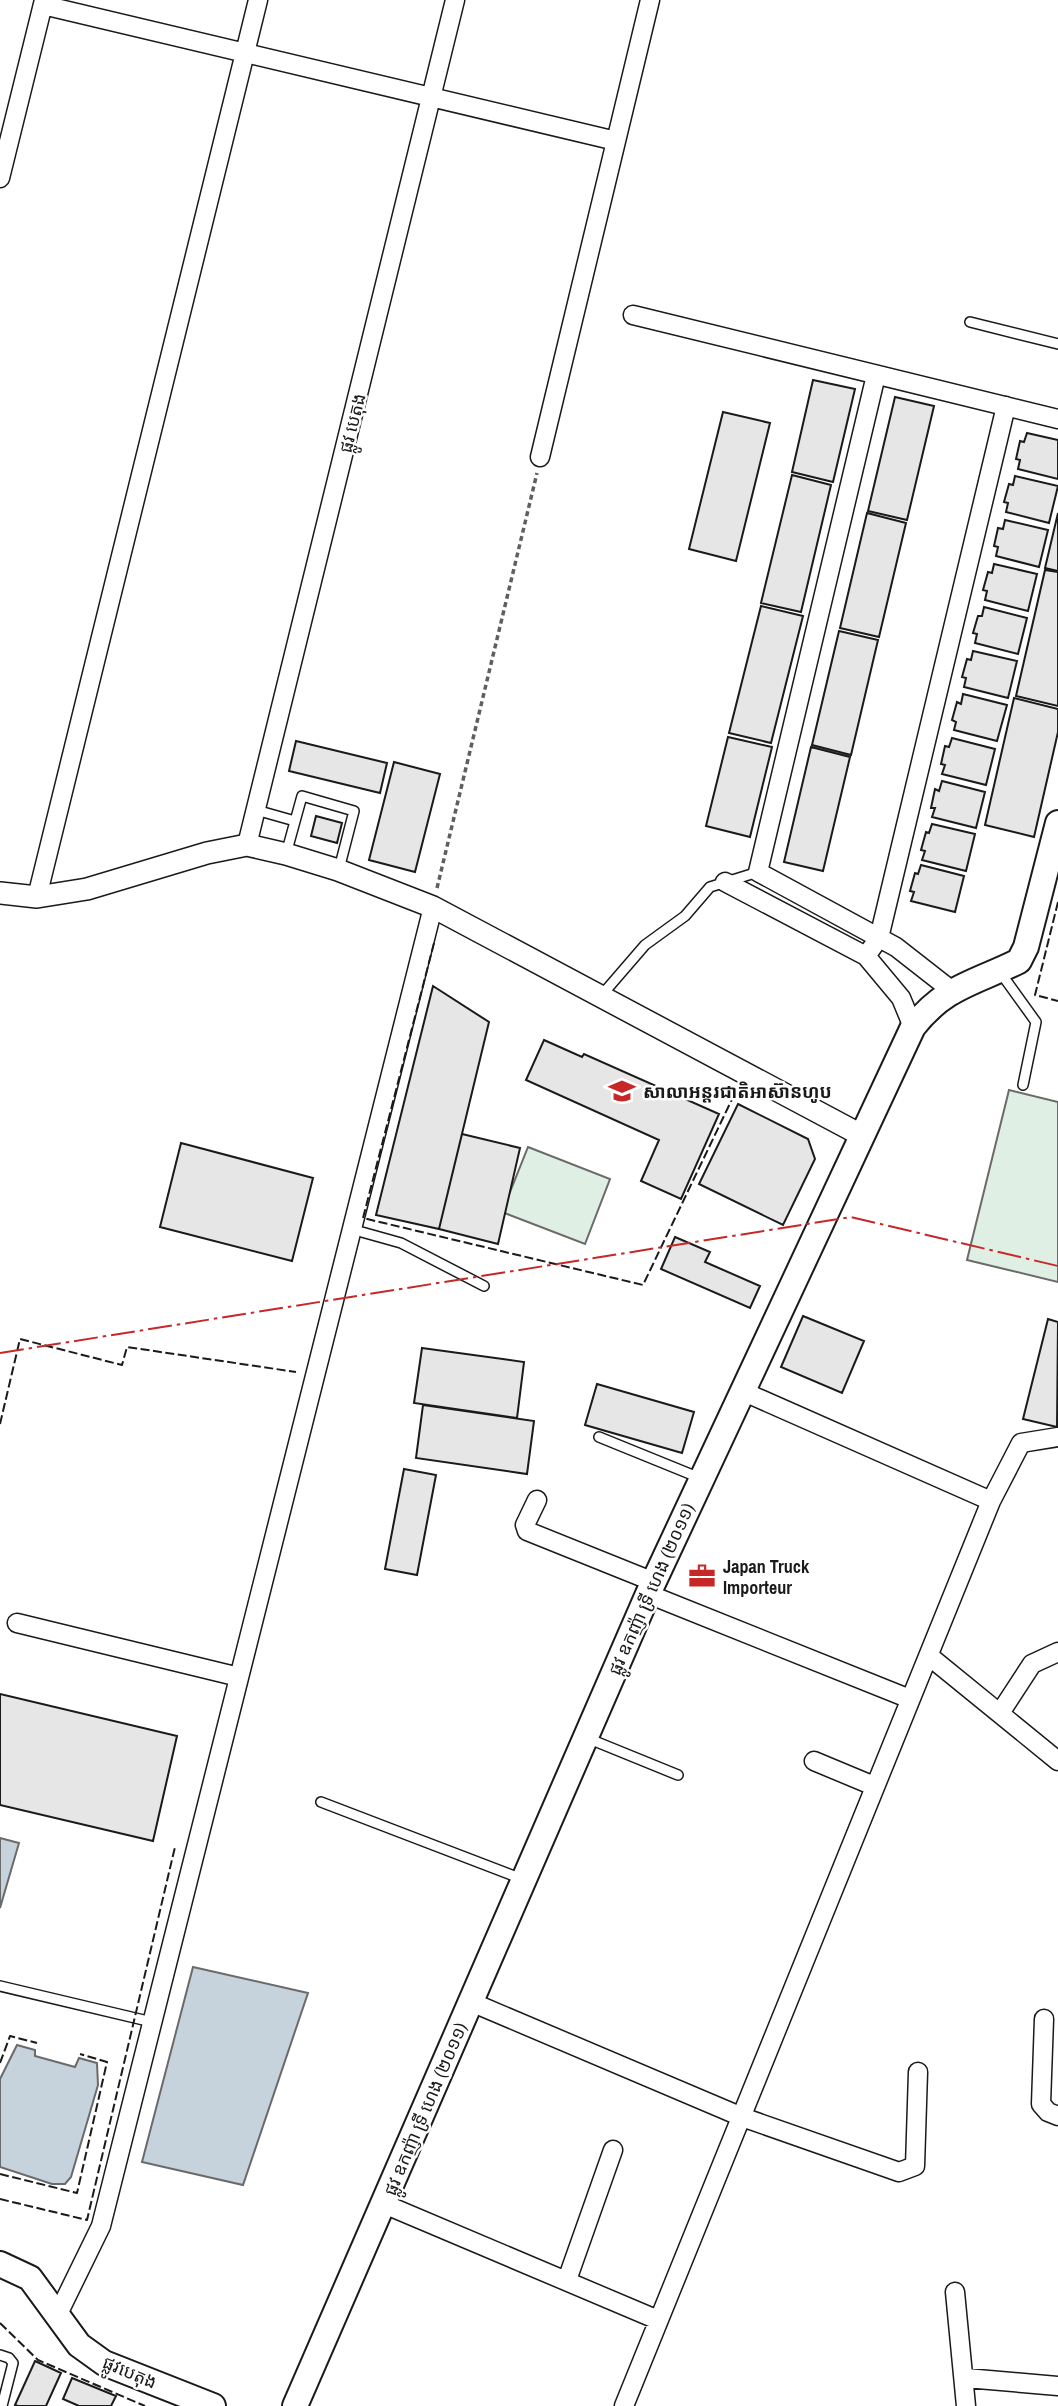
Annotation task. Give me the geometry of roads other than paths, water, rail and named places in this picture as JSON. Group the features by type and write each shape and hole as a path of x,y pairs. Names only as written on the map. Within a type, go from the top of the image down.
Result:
{"main road":[{"name":"ផ្លូវ ឧកញ៉ា ទ្រី ហេង (២០១១)","path":"295,2406 651,1588 913,1027 930,1005 951,990 1019,961 1026,947 1058,823"},
{"name":"ផ្លូវបេតុង","path":"0,2264 30,2278 79,2345 104,2363 214,2406"}],"street":[{"path":"37,897 258,0"},
{"name":"ផ្លូវ បេតុង","path":"247,845 455,0"},
{"path":"540,457 650,0"},
{"path":"0,178 43,2 244,54 616,141"},
{"path":"634,315 1058,419"},
{"path":"876,375 758,872 879,938 951,990"},
{"path":"866,956 879,938 1006,406"},
{"path":"0,892 37,897 87,889 195,856 247,845 286,854 338,870 433,907 861,1135"},
{"path":"725,882 866,956 901,998 913,1027"},
{"path":"58,2314 101,2226 433,907"},
{"path":"742,1391 991,1501"},
{"path":"624,2406 991,1501 1021,1443 1058,1437"},
{"path":"537,1500 525,1525 527,1531 651,1588 910,1699"},
{"path":"17,1623 239,1676"},
{"path":"1000,1713 1032,1664 1058,1651"},
{"path":"929,1656 1058,1761"},
{"path":"814,1761 874,1786"},
{"path":"471,2002 741,2117 899,2172 915,2166 918,2072"},
{"path":"1044,2019 1041,2104 1048,2112 1058,2116"},
{"path":"567,2280 613,2151"},
{"path":"384,2204 658,2320"},
{"path":"955,2292 966,2378 966,2406"},
{"path":"966,2378 1058,2386"}],"lane":[{"path":"970,322 1058,344"},
{"path":"286,854 302,796 354,811 338,870"},
{"path":"256,810 295,821"},
{"path":"601,996 645,945 685,916 710,887 758,872"},
{"path":"999,971 1037,1022 1023,1085"},
{"path":"351,1230 401,1243 484,1286"},
{"path":"599,1437 701,1479"},
{"path":"586,1738 678,1775"},
{"path":"321,1802 524,1880"},
{"path":"0,1986 152,2022"},
{"path":"0,2356 9,2358 13,2364 2,2406"}],"place":[{"name":"សាលាអន្ដរជាតិអាស៊ានហូប","path":"622,1091"},
{"name":"Japan Truck Importeur","path":"702,1576"}]}
